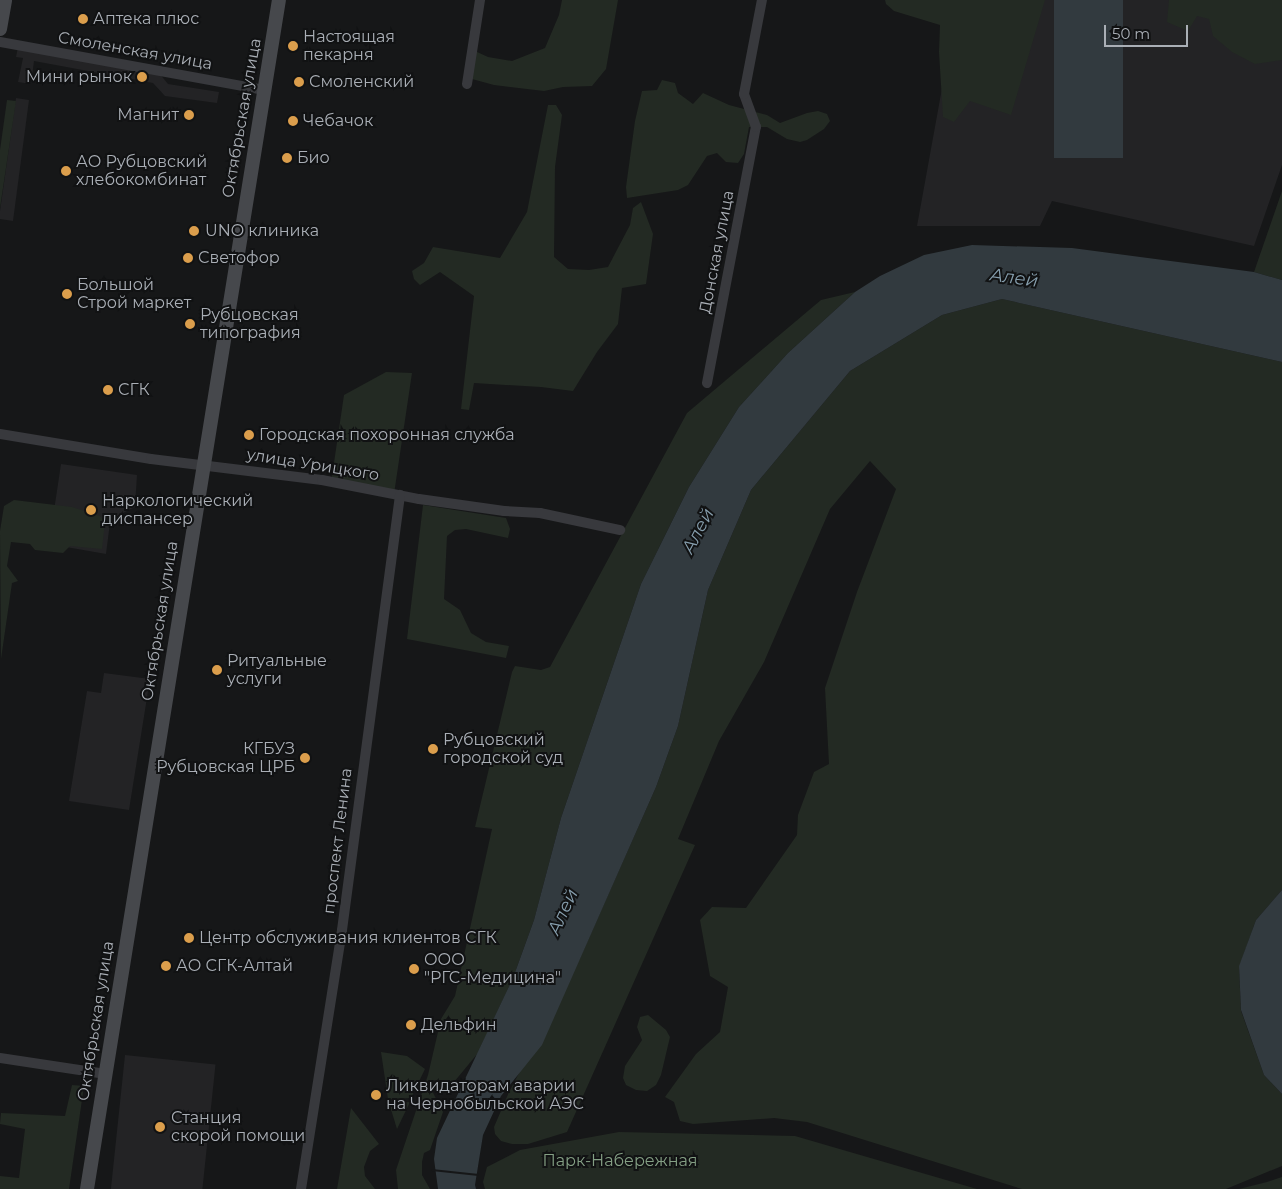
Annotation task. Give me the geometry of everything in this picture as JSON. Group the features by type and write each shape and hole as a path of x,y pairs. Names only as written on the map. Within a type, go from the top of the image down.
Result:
{"main road":[{"path":"0,29 5,0"},
{"name":"Октябрьская улица","path":"87,1189 202,466 279,0"}],"street":[{"path":"467,84 480,0"},
{"name":"Донская улица","path":"707,383 756,127 744,94 762,0"},
{"name":"Смоленская улица","path":"0,42 264,90"},
{"name":"улица Урицкого","path":"0,434 202,466 289,475 504,511 540,513 620,530"},
{"name":"проспект Ленина","path":"300,1189 342,930 400,495"},
{"path":"0,1058 106,1074"}],"shaded area":[{"path":"958,0 1282,0 1282,165 1254,246 1052,201 1040,226 917,226"},
{"name":"Мини рынок","path":"18,47 159,73 168,84 219,92 217,103 165,96 153,83 34,61 31,84 18,82 23,58 16,57"},
{"name":"Мини рынок","path":"16,98 29,100 13,221 0,219 0,211"},
{"name":"Наркологический диспансер","path":"61,464 137,475 135,507 123,513 121,517 111,515 106,554 49,544"},
{"path":"104,673 150,679 129,810 69,801 87,691 101,693"},
{"name":"Станция скорой помощи","path":"125,1055 216,1065 202,1189 111,1189"}],"green space":[{"path":"562,0 618,0 606,69 592,86 563,87 544,91 494,85 472,79 475,51 488,57 512,61 545,48 559,15"},
{"path":"885,0 1045,0 1011,115 970,101 954,122 943,117 939,52 940,25 894,11 886,4"},
{"path":"1169,0 1282,0 1282,60 1255,64 1232,52 1213,36 1209,19 1197,16 1188,31 1167,22"},
{"path":"662,80 675,83 678,93 693,104 703,93 729,105 767,115 780,123 818,111 827,114 830,121 824,129 807,140 800,142 787,139 767,127 749,127 744,154 738,163 726,162 717,153 707,156 688,185 678,190 627,198 626,187 635,121 642,91 657,90"},
{"path":"7,100 16,101 0,208 0,150"},
{"path":"548,105 556,105 562,115 555,167 554,257 568,269 589,270 608,267 630,225 633,208 641,202 653,234 646,284 622,288 618,324 597,352 573,391 474,383 469,410 461,409 474,296 440,272 420,285 414,279 412,271 424,263 433,247 500,258 527,212"},
{"path":"1282,191 1282,280 1254,272"},
{"path":"855,292 788,353 739,407 689,487 641,584 561,818 534,920 513,978 478,1053 454,1082 430,1080 429,1085 443,1112 430,1150 424,1153 422,1162 422,1175 430,1189 398,1189 396,1170 428,1075 441,1019 455,996 492,829 475,827 515,666 541,670 550,667 687,413 821,300"},
{"path":"1002,299 1282,362 1282,890 1256,920 1239,967 1241,1011 1264,1075 1282,1094 1282,1166 1226,1189 1022,1189 807,1122 774,1118 693,1124 680,1121 674,1102 665,1097 696,1054 720,1032 728,987 710,976 700,920 712,907 746,908 797,835 798,815 814,772 829,764 825,688 857,592 896,489 870,461 830,509 764,662 719,741 678,839 695,845 567,1132 528,1144 512,1144 501,1141 495,1134 494,1127 509,1092 580,958 656,787 678,726 708,590 751,490 850,371 942,315"},
{"path":"386,372 412,373 394,494 331,483 344,395"},
{"path":"14,500 72,507 100,516 105,522 102,549 70,546 63,553 35,550 30,544 11,542 7,566 18,581 12,583 1,659 0,531 4,506"},
{"path":"423,505 506,518 510,529 508,538 466,529 455,530 447,536 444,599 460,610 471,633 486,642 509,646 506,658 407,639"},
{"path":"648,1015 666,1030 670,1037 661,1075 656,1085 647,1091 636,1090 626,1085 623,1078 625,1066 642,1040 637,1027 640,1017"},
{"path":"381,1052 407,1056 425,1069 411,1098 388,1099"},
{"path":"72,1085 84,1086 69,1189 0,1189 0,1176 19,1178 25,1129 0,1124 1,1113 65,1116"},
{"path":"410,1102 397,1129 389,1103"},
{"path":"351,1108 379,1144 370,1151 364,1167 365,1176 375,1189 337,1189"},
{"name":"Парк-Набережная","path":"619,1132 795,1136 977,1189 485,1189 483,1182 487,1167 520,1150"},
{"path":"1282,1177 1282,1189 1239,1189 1267,1182"}],"water":[{"path":"1054,0 1123,0 1123,158 1054,158"},
{"name":"Алей","path":"972,245 1072,248 1254,272 1282,280 1282,362 1002,299 942,315 850,371 751,490 708,590 678,726 656,787 542,1045 501,1096 483,1135 475,1185 476,1189 438,1189 434,1159 437,1138 513,978 534,920 561,818 641,584 689,487 739,407 788,353 855,292 880,276 924,255"},
{"path":"1282,890 1282,1094 1264,1075 1241,1010 1239,966 1256,920"}],"pier":[{"path":"432,1169 479,1174 479,1176 432,1171"}],"place":[{"name":"Аптека плюс","path":"83,19"},
{"name":"Настоящая пекарня","path":"293,46"},
{"name":"Мини рынок","path":"142,77"},
{"name":"Смоленский","path":"299,82"},
{"name":"Магнит","path":"189,115"},
{"name":"Чебачок","path":"293,121"},
{"name":"Био","path":"287,158"},
{"name":"АО Рубцовский хлебокомбинат","path":"66,171"},
{"name":"UNO клиника","path":"194,231"},
{"name":"Светофор","path":"188,258"},
{"name":"Большой Строй маркет","path":"67,294"},
{"name":"Рубцовская типография","path":"190,324"},
{"name":"СГК","path":"108,390"},
{"name":"Городская похоронная служба","path":"249,435"},
{"name":"Наркологический диспансер","path":"91,510"},
{"name":"Ритуальные услуги","path":"217,670"},
{"name":"Рубцовский городской суд","path":"433,749"},
{"name":"КГБУЗ Рубцовская ЦРБ","path":"305,758"},
{"name":"Центр обслуживания клиентов СГК","path":"189,938"},
{"name":"АО СГК-Алтай","path":"166,966"},
{"name":"ООО \"РГС-Медицина\"","path":"414,969"},
{"name":"Дельфин","path":"411,1025"},
{"name":"Ликвидаторам аварии на Чернобыльской АЭС","path":"376,1095"},
{"name":"Станция скорой помощи","path":"160,1127"}]}
